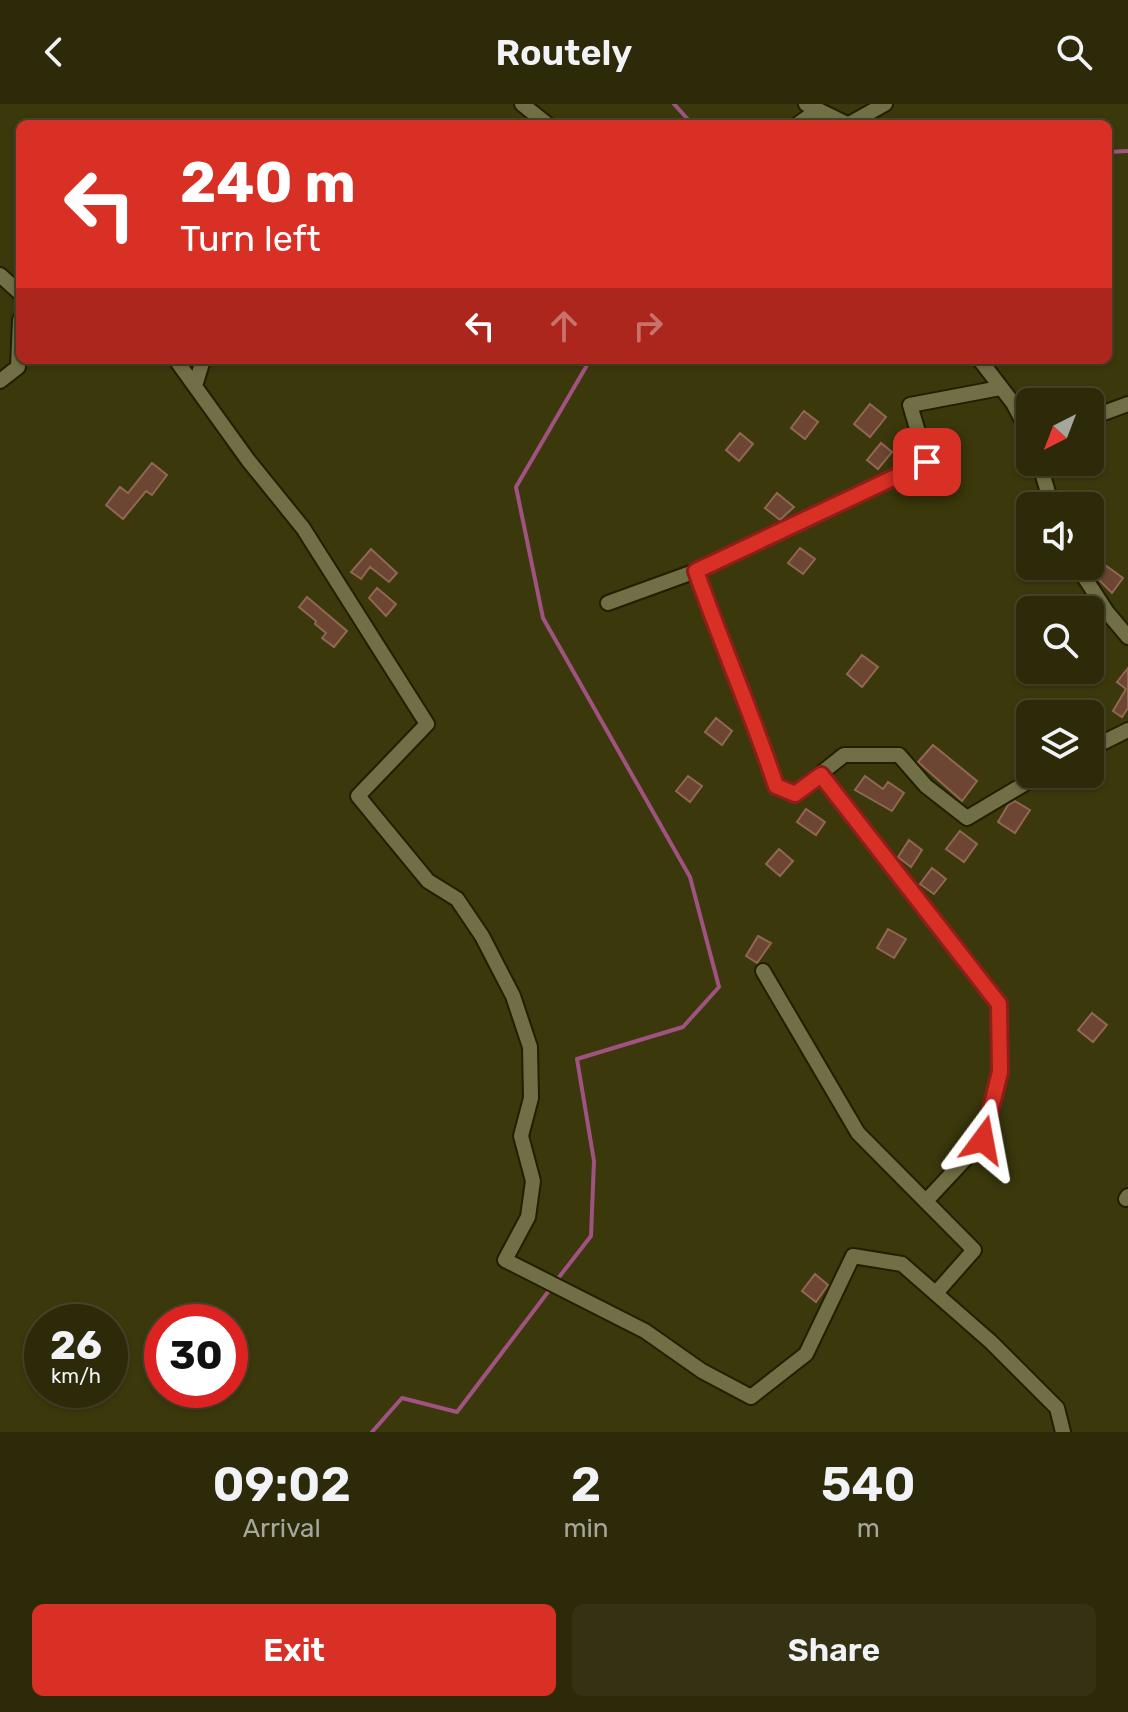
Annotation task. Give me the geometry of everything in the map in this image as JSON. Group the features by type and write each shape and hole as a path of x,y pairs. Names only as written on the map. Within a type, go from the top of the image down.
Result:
{"street":[{"path":"522,104 542,120"},
{"path":"855,120 885,104"},
{"path":"812,107 840,120"},
{"path":"0,275 16,289"},
{"path":"0,381 18,364"},
{"path":"179,364 303,528 427,724 358,796 428,881 457,899 482,936 513,996 530,1047 531,1098 521,1136 533,1181 528,1217 505,1260 538,1280 645,1331 702,1371 751,1397 806,1354 853,1256 902,1264 1057,1408 1063,1432"},
{"path":"195,386 202,364"},
{"path":"983,364 1016,413"},
{"path":"608,603 696,571 927,462 910,405 1000,388"},
{"path":"1104,413 1128,404"},
{"path":"696,571 730,670 753,716 776,786 795,794 844,755 899,755 926,786 967,818 1017,788"},
{"path":"1086,580 1128,637"},
{"path":"1104,742 1128,730"},
{"path":"821,775 999,1004 1000,1072 983,1140 926,1201"},
{"path":"763,971 858,1133 974,1250 936,1293"}],"building":[{"path":"870,404 886,417 870,437 854,424"},
{"path":"804,411 818,422 805,439 791,428"},
{"path":"740,433 753,444 739,461 726,450"},
{"path":"881,443 892,452 878,469 867,460"},
{"path":"946,444 960,455 947,470 936,457"},
{"path":"152,463 167,475 152,495 146,491 123,519 106,505 120,487 128,493"},
{"path":"777,493 794,507 780,520 765,508"},
{"path":"800,548 815,559 803,574 788,563"},
{"path":"371,549 397,573 389,582 370,567 361,579 351,572"},
{"path":"1104,566 1123,578 1112,593 1099,580 1104,580"},
{"path":"377,588 396,604 386,616 369,598"},
{"path":"307,597 347,631 334,647 322,638 326,633 315,624 316,621 299,607"},
{"path":"862,655 878,667 862,687 847,674"},
{"path":"1128,668 1128,708 1122,717 1113,711 1126,689 1117,682"},
{"path":"716,718 732,731 722,745 705,732"},
{"path":"933,745 977,781 962,801 918,762"},
{"path":"688,776 702,786 690,802 676,791"},
{"path":"865,776 883,789 888,782 904,793 892,811 855,790"},
{"path":"1015,801 1030,810 1015,833 998,822 1008,805"},
{"path":"806,809 825,822 816,835 797,822"},
{"path":"960,831 977,844 964,862 946,849"},
{"path":"909,840 922,850 911,867 898,857"},
{"path":"779,849 793,861 780,876 766,864"},
{"path":"932,868 946,879 934,894 920,884"},
{"path":"888,929 906,939 894,958 877,948"},
{"path":"758,936 771,943 757,963 746,956"},
{"path":"1092,1013 1107,1025 1093,1042 1078,1030"},
{"path":"815,1274 828,1285 816,1302 802,1291"}],"waterway":[{"path":"674,104 688,120"},
{"path":"1112,152 1128,151"},
{"path":"556,1281 591,1236 594,1161 577,1059 683,1027 719,987 690,877 543,618 516,487 588,364"},
{"path":"372,1432 402,1398 457,1412 551,1288"}],"route":[{"path":"927,462 696,571 730,670 753,716 776,786 795,794 821,775 999,1004 1000,1072 983,1140"}]}
